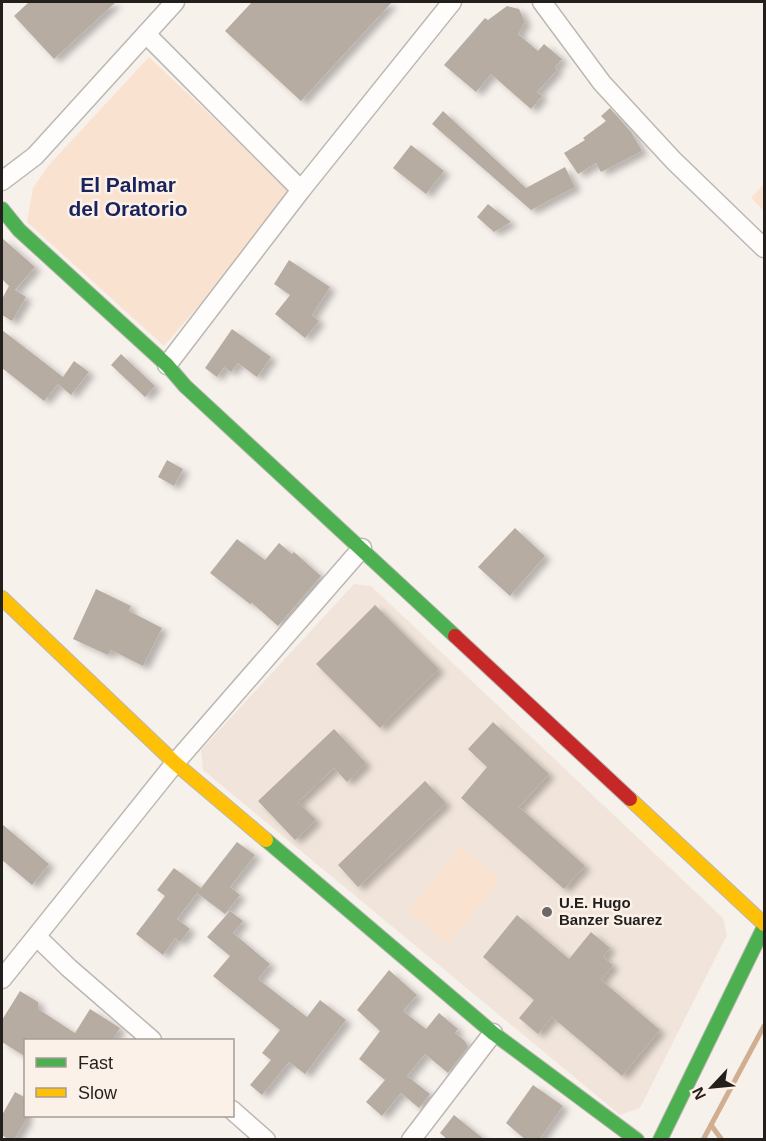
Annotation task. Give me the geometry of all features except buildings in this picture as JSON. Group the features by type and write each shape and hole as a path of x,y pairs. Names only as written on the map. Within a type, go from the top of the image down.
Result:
{"main road":[{"path":"2,209 19,230 167,365 185,386 362,548 765,925 660,1140"},
{"path":"2,598 175,763 493,1033 637,1140"}],"street":[{"path":"2,181 35,156 175,2"},
{"path":"167,365 301,190 452,2"},
{"path":"542,2 602,83 673,160 765,248"},
{"path":"146,34 301,190"},
{"path":"2,979 175,763 362,548"},
{"path":"37,937 150,1039"},
{"path":"411,1140 493,1033"},
{"path":"234,1112 266,1140"}],"shaded area":[{"path":"149,57 291,191 227,273 164,346 27,222 33,188 48,166"},
{"path":"764,184 764,211 751,198"},
{"path":"354,584 371,586 723,918 727,935 640,1108 620,1115 203,770 201,750"},
{"path":"461,847 501,880 448,944 408,911"}],"waterway":[{"path":"703,1140 764,1026"},
{"path":"711,1125 722,1140"}],"traffic: fast":[{"path":"2,209 19,230 167,365 185,386 455,636"},
{"path":"266,840 493,1033 637,1140"},
{"path":"660,1140 764,927"}],"traffic: slow":[{"path":"2,598 175,763 266,840"},
{"path":"630,799 764,924"}],"traffic: jam":[{"path":"455,636 630,799"}],"place":[{"name":"U.E. Hugo Banzer Suarez","path":"547,912"}],"district":[{"name":"El Palmar del Oratorio","path":"128,197"}]}
